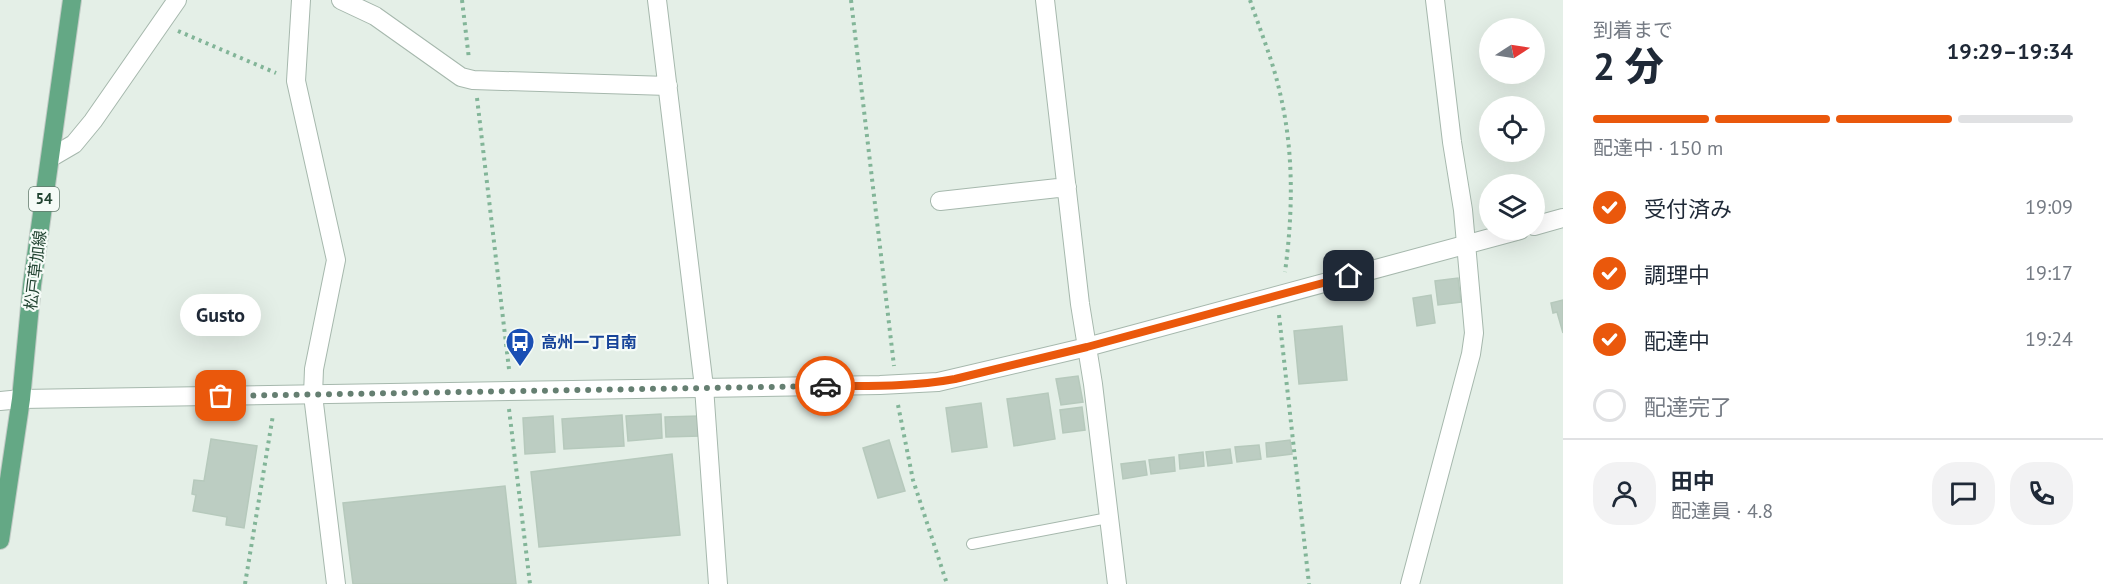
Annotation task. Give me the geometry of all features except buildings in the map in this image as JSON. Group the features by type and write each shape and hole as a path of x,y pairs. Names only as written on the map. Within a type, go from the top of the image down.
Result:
{"main road":[{"name":"松戸草加線","path":"0,540 21,399 32,285 72,0"}],"street":[{"path":"50,158 74,144 87,129 177,0"},
{"path":"301,0 296,81 336,260 314,369 313,395 336,584"},
{"path":"341,0 375,16 461,77 473,80 668,86"},
{"path":"657,0 704,387 718,584"},
{"path":"1045,0 1117,584"},
{"path":"1410,584 1471,354 1474,333 1463,210 1452,142 1435,0"},
{"path":"940,201 1067,187"},
{"path":"1545,223 1563,218"},
{"path":"0,401 880,385 938,382 1087,347 1481,240"}],"lane":[{"path":"972,544 1108,518"}],"path":[{"path":"462,0 473,80 477,92 509,369"},
{"path":"851,0 895,369"},
{"path":"1250,0 1280,92 1291,160 1292,207 1284,274"},
{"path":"177,31 296,81"},
{"path":"1279,312 1309,584"},
{"path":"507,391 530,584"},
{"path":"897,398 913,480 947,584"},
{"path":"245,584 273,414"}],"way so far":[{"path":"221,396 825,386"}],"place":[{"name":"高州一丁目南","path":"520,368"},
{"name":"Gusto","path":"221,396"}],"route":[{"path":"825,386 938,382 955,379 1087,347 1349,276"}]}
